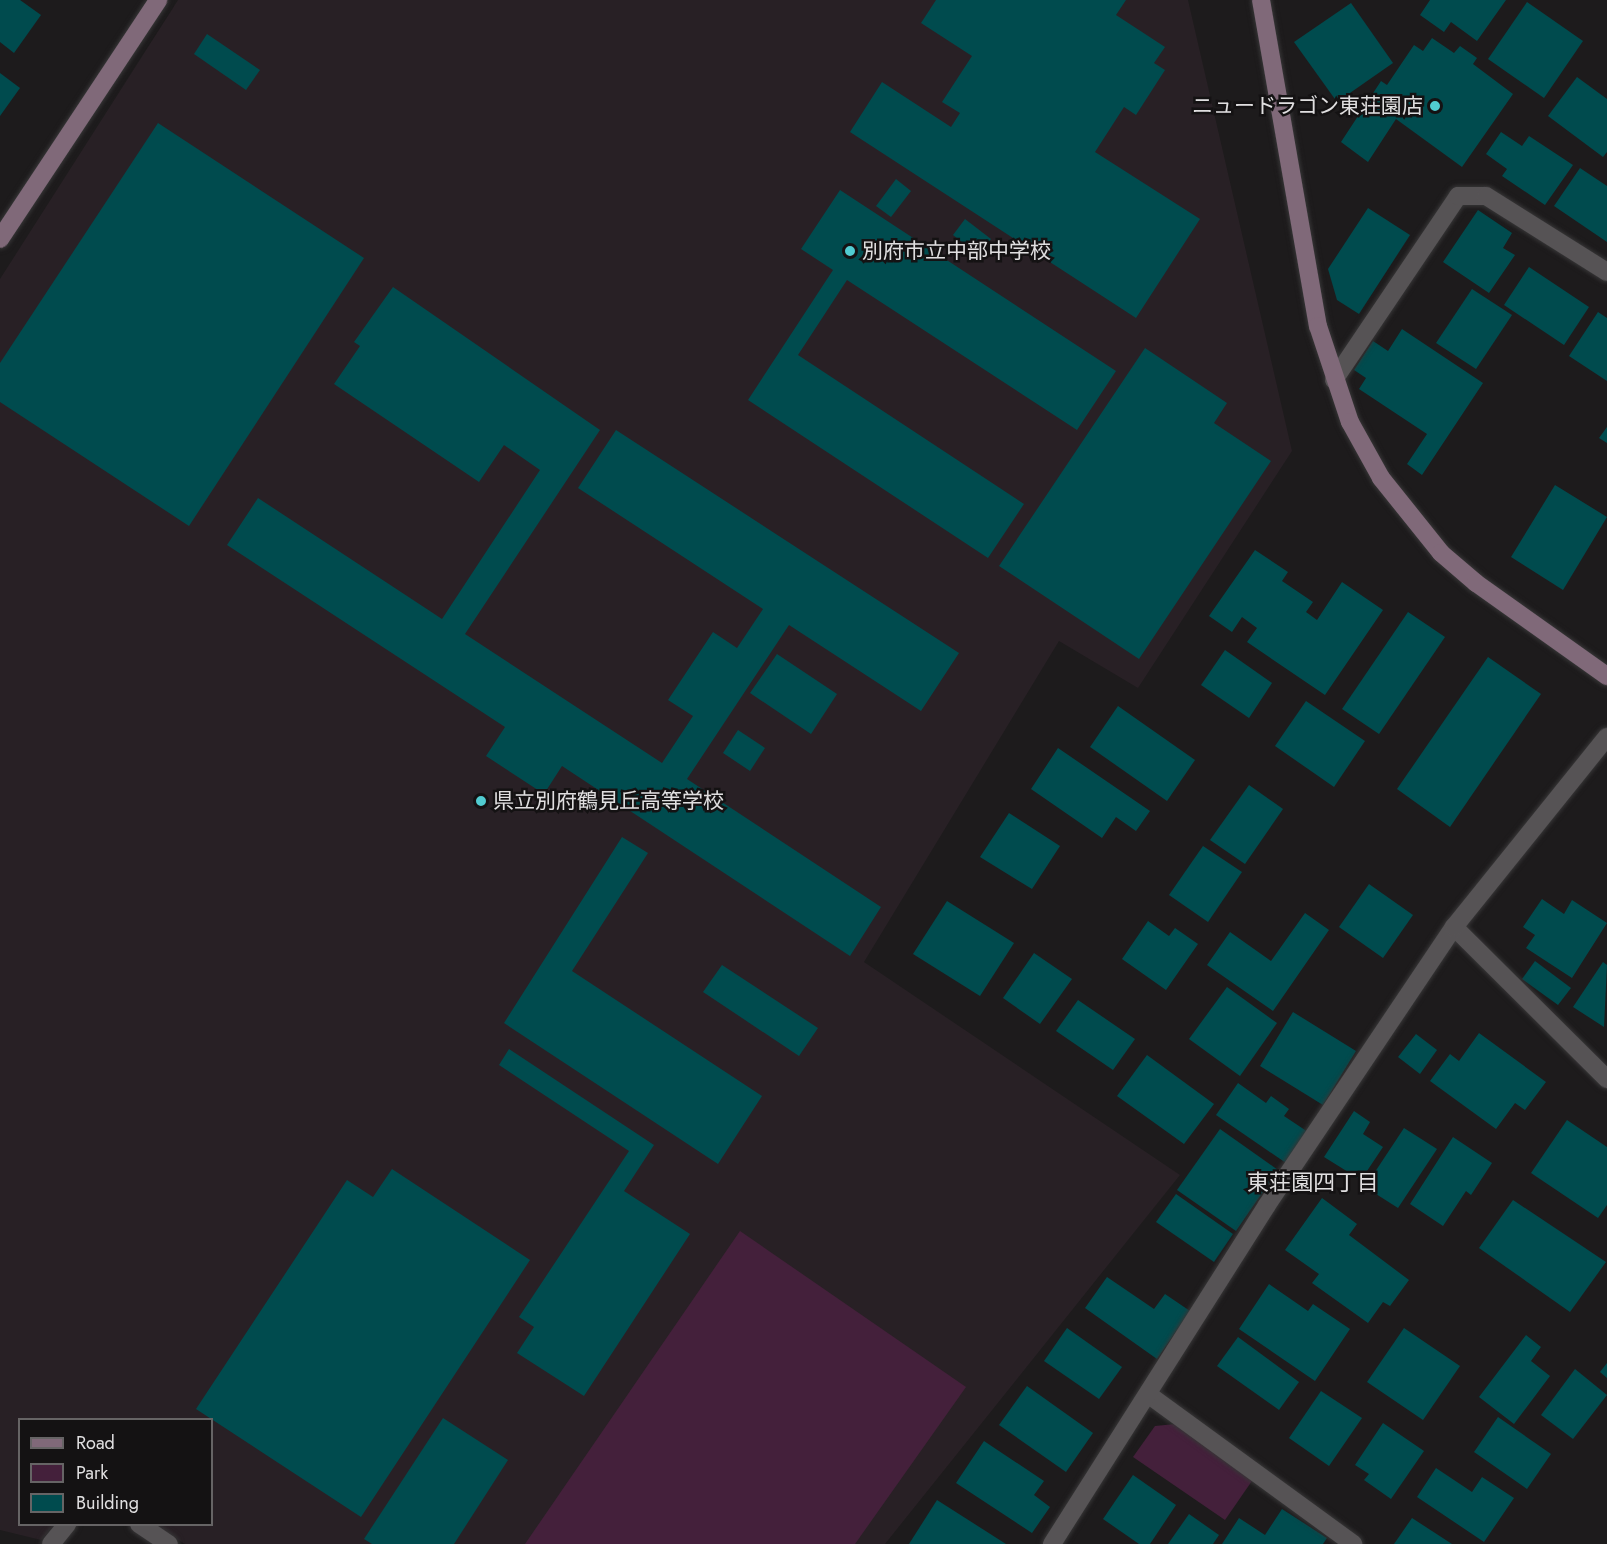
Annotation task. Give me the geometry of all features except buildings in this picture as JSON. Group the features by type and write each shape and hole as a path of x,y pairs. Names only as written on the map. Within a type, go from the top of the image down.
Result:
{"street":[{"path":"0,238 158,0"},
{"path":"1261,0 1310,287 1334,380 1366,453 1427,538 1476,584 1607,676"},
{"path":"1334,380 1458,195 1486,196 1607,272"},
{"path":"1052,1544 1149,1395 1267,1205 1454,927 1607,737"},
{"path":"1454,927 1607,1079"},
{"path":"1149,1395 1353,1544"},
{"path":"51,1544 65,1526"},
{"path":"142,1526 169,1544"}],"shaded area":[{"name":"県立別府鶴見丘高等学校","path":"178,0 1188,0 1292,451 1138,688 1059,641 864,962 1180,1175 885,1544 185,1544 155,1526 213,1526 213,1418 18,1418 18,1526 53,1526 41,1540 0,1530 0,279"}],"green space":[{"path":"740,1231 966,1387 855,1544 525,1544"},
{"path":"1175,1424 1254,1478 1225,1520 1133,1457 1155,1426"}],"place":[{"name":"ニュードラゴン東荘園店","path":"1435,106"},
{"name":"別府市立中部中学校","path":"850,251"},
{"name":"県立別府鶴見丘高等学校","path":"481,801"}],"district":[{"name":"東荘園四丁目","path":"1313,1183"}]}
